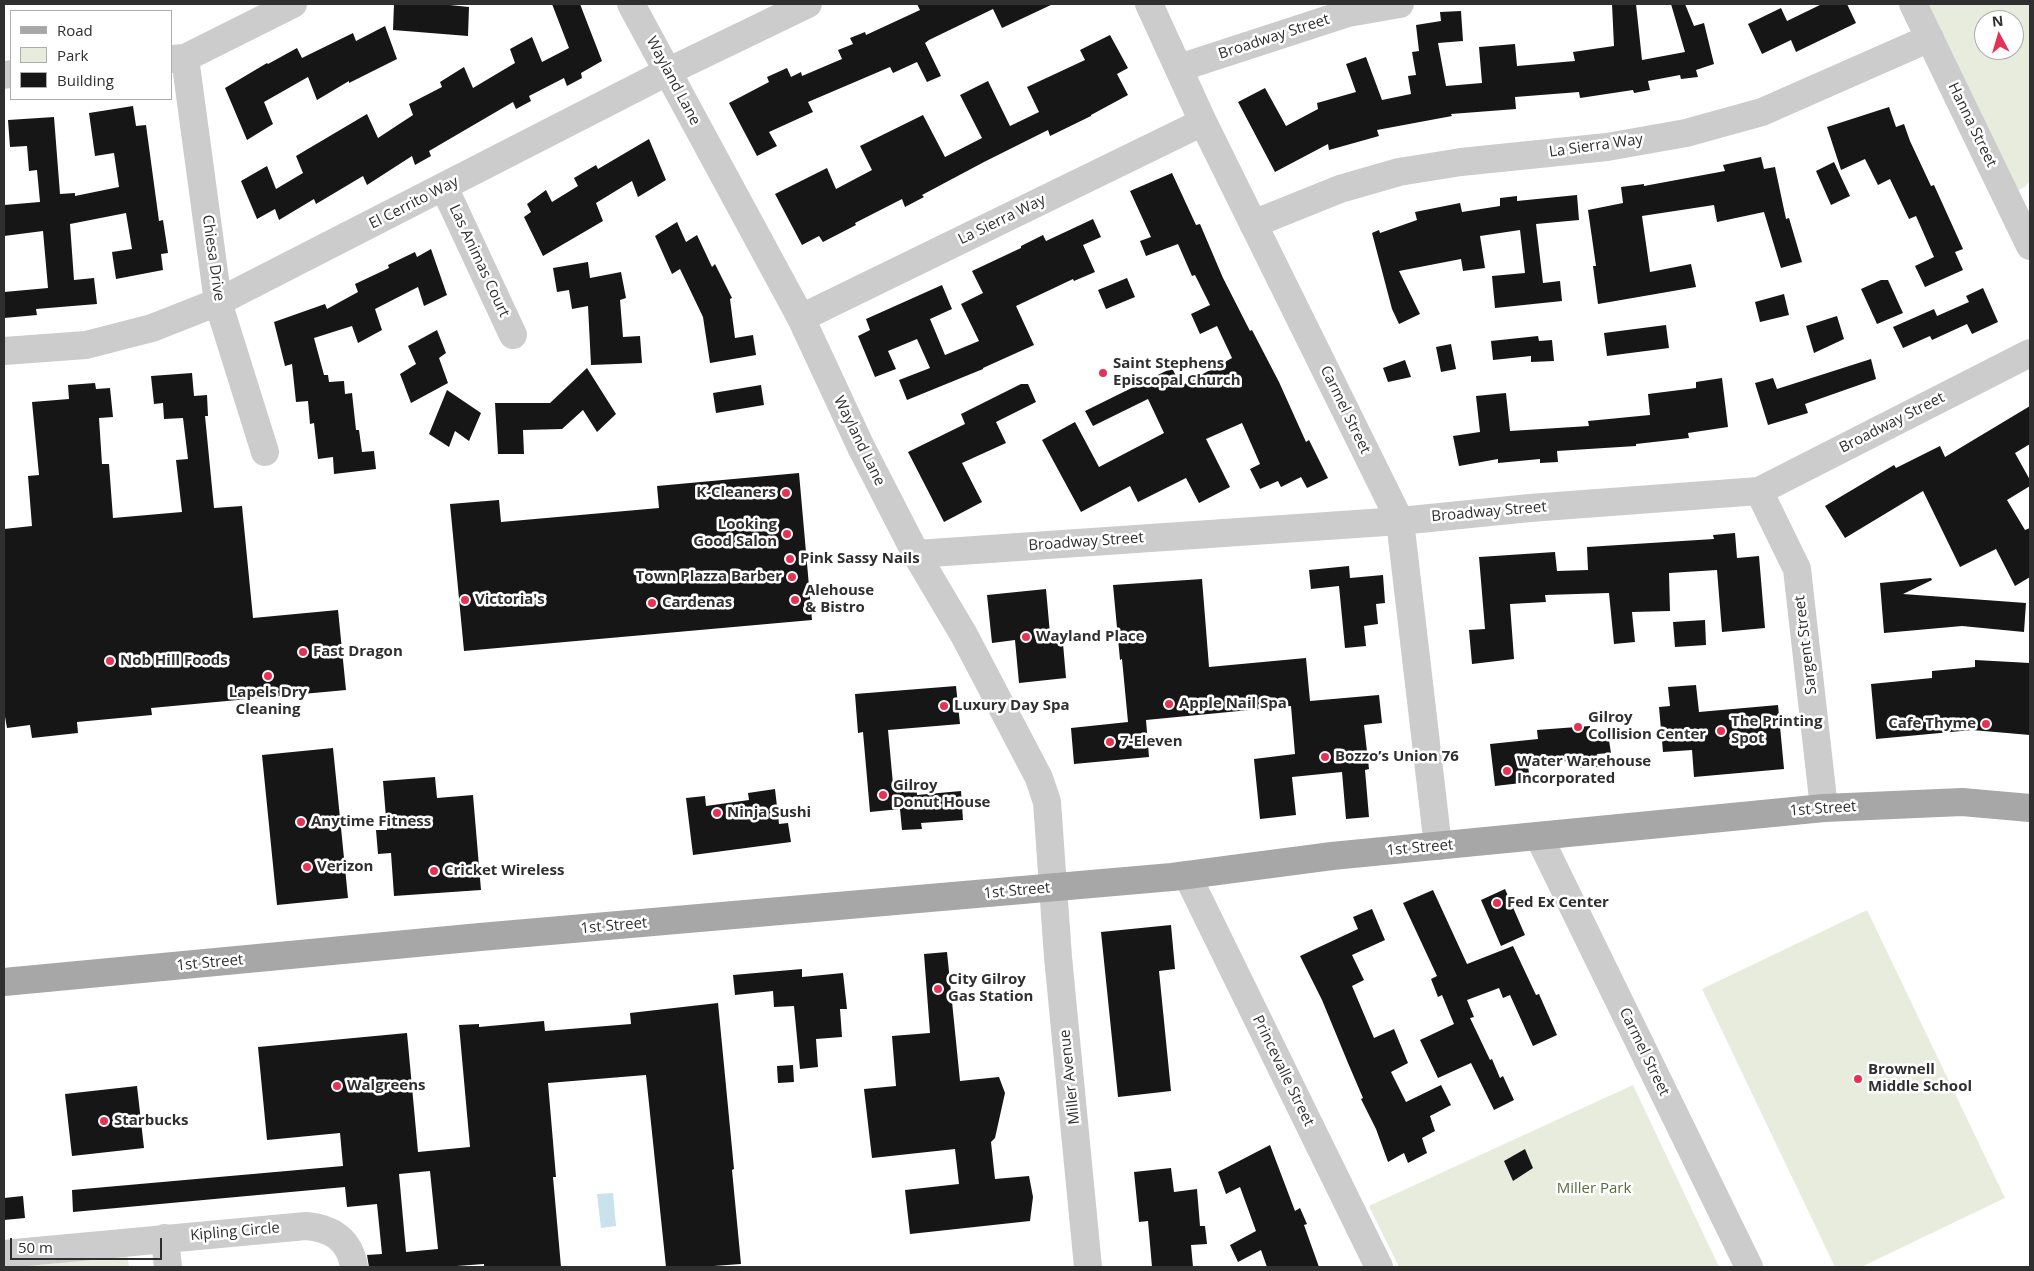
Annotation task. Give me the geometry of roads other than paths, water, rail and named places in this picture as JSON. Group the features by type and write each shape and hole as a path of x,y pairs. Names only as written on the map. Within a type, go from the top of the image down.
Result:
{"main road":[{"name":"1st Street","path":"4,982 454,940 1053,888 1187,875 1332,856 1824,808 1962,802 2030,808"}],"street":[{"path":"178,58 293,4"},
{"name":"Wayland Lane","path":"630,4 801,318 860,447 916,554 964,635 1039,778 1047,802 1053,888"},
{"name":"El Cerrito Way","path":"4,351 86,345 152,328 218,302 667,72 808,4"},
{"name":"Carmel Street","path":"1149,4 1203,122 1400,521 1438,846"},
{"name":"Broadway Street","path":"1179,68 1348,13 1400,4"},
{"name":"Hanna Street","path":"1913,4 2022,207 2030,246"},
{"name":"La Sierra Way","path":"1253,224 1340,189 1399,172 1461,162 1607,147 1686,133 1762,112 1930,38"},
{"name":"Chiesa Drive","path":"178,58 218,302 265,452"},
{"name":"La Sierra Way","path":"801,318 1203,122"},
{"name":"Las Animas Court","path":"444,187 513,335"},
{"name":"Broadway Street","path":"916,554 1400,521 1530,508 1759,491 2030,353"},
{"name":"Sargent Street","path":"1759,491 1798,569 1824,808"},
{"name":"Carmel Street","path":"1539,837 1749,1267"},
{"name":"Princevalle Street","path":"1187,875 1379,1267"},
{"name":"Miller Avenue","path":"1053,888 1088,1267"},
{"name":"Kipling Circle","path":"4,1254 306,1226 321,1227 337,1236 346,1246 354,1267"},
{"path":"165,1238 168,1267"}],"water":[{"path":"613,1193 616,1226 601,1228 597,1194"}],"place":[{"name":"Saint Stephens Episcopal Church","path":"1103,373"},
{"name":"K-Cleaners","path":"786,493"},
{"name":"Looking Good Salon","path":"787,534"},
{"name":"Pink Sassy Nails","path":"790,559"},
{"name":"Town Plazza Barber","path":"792,577"},
{"name":"Victoria's","path":"465,600"},
{"name":"Alehouse & Bistro","path":"795,600"},
{"name":"Cardenas","path":"652,603"},
{"name":"Wayland Place","path":"1026,637"},
{"name":"Fast Dragon","path":"303,652"},
{"name":"Nob Hill Foods","path":"110,661"},
{"name":"Lapels Dry Cleaning","path":"268,676"},
{"name":"Apple Nail Spa","path":"1169,704"},
{"name":"Luxury Day Spa","path":"944,706"},
{"name":"Cafe Thyme","path":"1986,724"},
{"name":"Gilroy Collision Center","path":"1578,727"},
{"name":"The Printing Spot","path":"1721,731"},
{"name":"7-Eleven","path":"1110,742"},
{"name":"Bozzo’s Union 76","path":"1325,757"},
{"name":"Water Warehouse Incorporated","path":"1507,771"},
{"name":"Gilroy Donut House","path":"883,795"},
{"name":"Ninja Sushi","path":"717,813"},
{"name":"Anytime Fitness","path":"301,822"},
{"name":"Verizon","path":"307,867"},
{"name":"Cricket Wireless","path":"434,871"},
{"name":"Fed Ex Center","path":"1497,903"},
{"name":"City Gilroy Gas Station","path":"938,989"},
{"name":"Brownell Middle School","path":"1858,1079"},
{"name":"Walgreens","path":"337,1086"},
{"name":"Starbucks","path":"104,1121"}],"park label":[{"name":"Miller Park","path":"1594,1189"}]}
